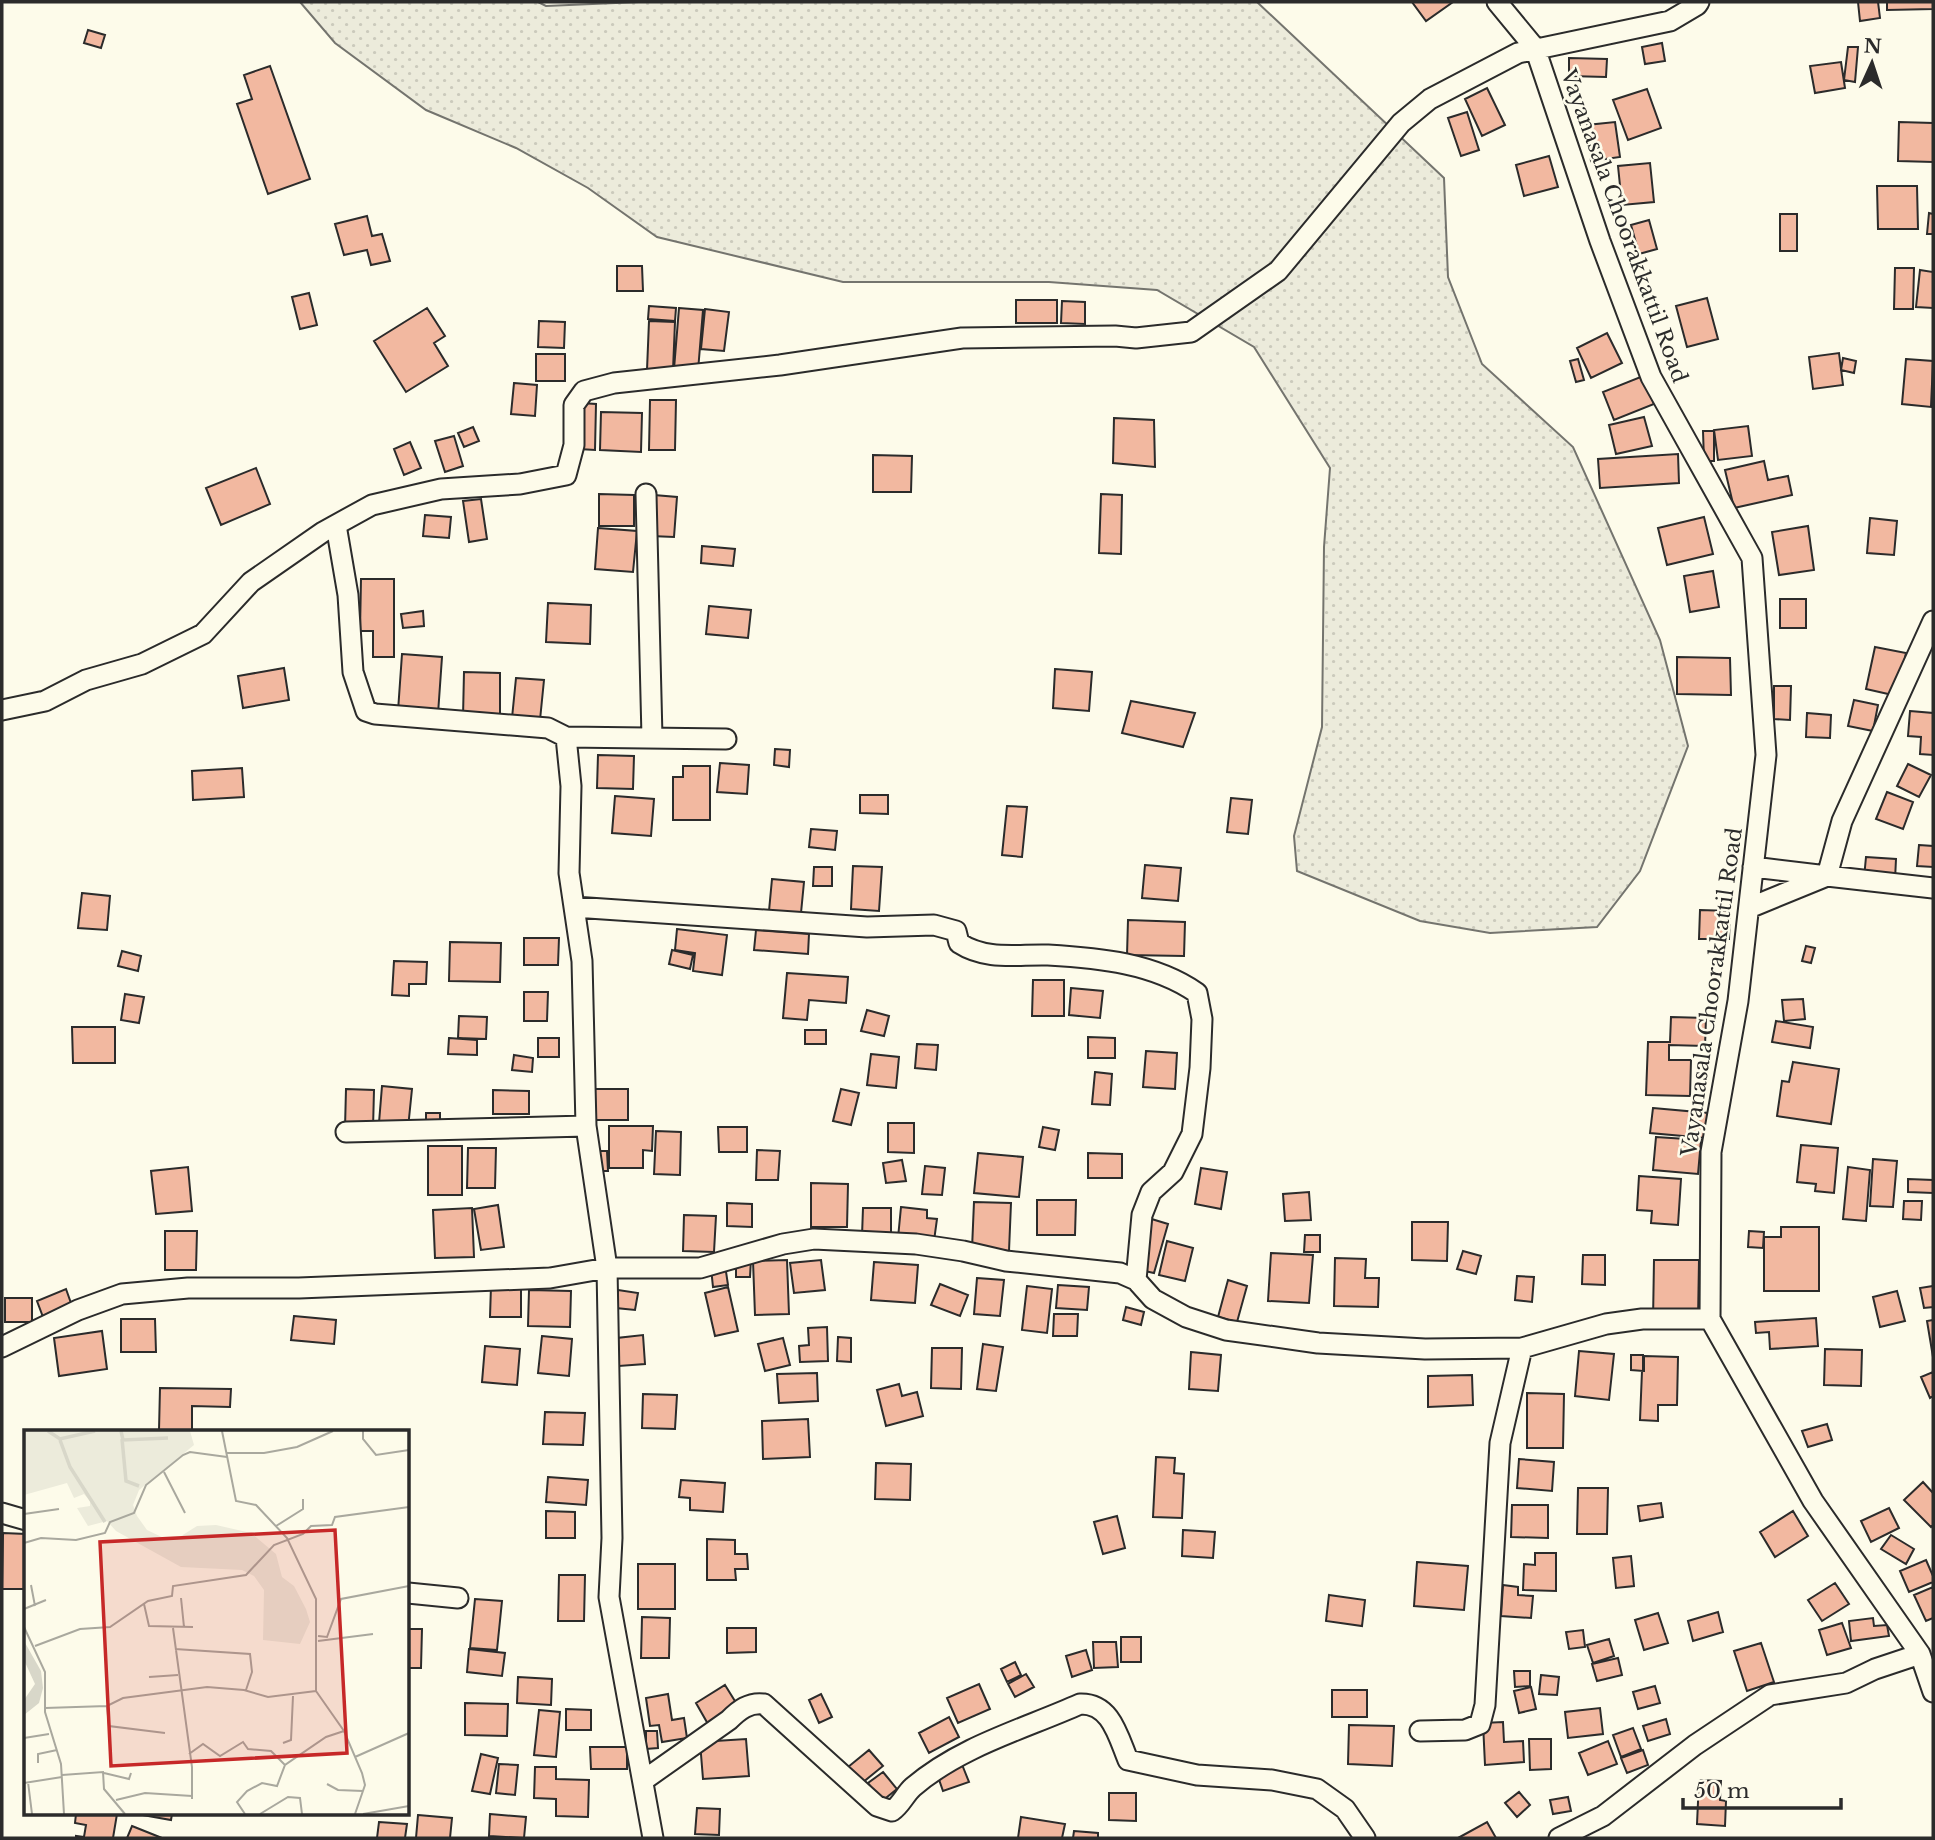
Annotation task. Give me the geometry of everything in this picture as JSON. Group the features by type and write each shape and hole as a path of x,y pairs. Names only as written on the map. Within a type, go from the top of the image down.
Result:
{"street":[{"name":"Vayanasala Choorakkattil Road","path":"1497,2 1535,48 1600,241 1651,377 1752,558 1766,755 1738,1001 1711,1152 1710,1319 1813,1501 1920,1654 1933,1692"},
{"path":"2,710 45,701 86,680 142,664 203,634 251,582 336,525 372,505 441,489 520,485 566,475 574,445 574,405 584,391 614,383 780,365 962,338 1136,338 1191,332 1278,271 1401,123 1430,99 1518,53 1670,22 1699,2"},
{"path":"646,494 652,737"},
{"path":"336,525 348,595 353,672 366,711 400,717 548,728 566,737 726,739"},
{"path":"1827,876 1842,821 1933,621"},
{"path":"566,737 571,786 569,873 582,961 586,1126 607,1268 612,1538 609,1597 653,1838"},
{"path":"1753,867 1933,888"},
{"path":"1749,908 1827,876"},
{"path":"574,907 867,927 934,925 956,931 959,943 972,952 1009,956 1109,959 1157,972 1197,992 1202,1019 1200,1068 1192,1134 1173,1172 1151,1192 1142,1215 1136,1280"},
{"path":"346,1132 586,1126"},
{"path":"2,1347 78,1310 122,1294 188,1289 299,1288 550,1278 607,1268 700,1268 783,1244 814,1239 916,1244 1006,1261 1120,1273 1136,1280 1153,1300 1186,1317 1226,1330 1318,1343 1425,1349 1522,1348 1606,1324 1642,1320 1710,1319"},
{"path":"1420,1731 1465,1730 1479,1724 1485,1705 1500,1443 1522,1348"},
{"path":"2,1513 24,1519"},
{"path":"410,1593 458,1598"},
{"path":"1559,1838 1603,1816 1695,1745 1770,1695 1846,1683 1875,1669 1920,1654"},
{"path":"644,1780 741,1709 756,1703 765,1704 877,1806 892,1811 911,1788 956,1759 1010,1731 1080,1704 1092,1704 1110,1718 1128,1760 1197,1775 1272,1780 1317,1789 1345,1809 1365,1838"}],"shaded area":[{"path":"300,2 538,2 546,6 639,2 1257,2 1444,178 1448,277 1482,364 1573,447 1660,640 1688,746 1640,871 1597,927 1490,933 1420,921 1297,871 1294,836 1322,727 1324,547 1330,468 1254,347 1157,290 1049,282 843,282 657,237 588,188 516,148 426,110 335,43"}],"building":[{"path":"1412,2 1453,2 1426,21"},
{"path":"1858,2 1878,2 1880,18 1860,21"},
{"path":"1887,2 1933,2 1933,9 1887,10"},
{"path":"88,30 105,35 101,48 84,43"},
{"path":"1662,43 1665,61 1645,64 1642,47"},
{"path":"1848,47 1858,47 1855,82 1844,80"},
{"path":"1569,58 1607,59 1606,77 1569,76"},
{"path":"1841,62 1845,88 1815,93 1810,66"},
{"path":"270,66 310,179 268,194 237,104 252,99 244,75"},
{"path":"1487,88 1505,125 1482,136 1465,99"},
{"path":"1647,89 1661,128 1628,140 1613,100"},
{"path":"1467,112 1479,150 1461,156 1448,118"},
{"path":"1615,122 1620,157 1591,161 1587,125"},
{"path":"1899,122 1933,123 1933,162 1898,161"},
{"path":"1549,156 1558,187 1524,196 1516,165"},
{"path":"1650,163 1654,202 1622,205 1618,166"},
{"path":"1877,186 1917,186 1918,229 1878,229"},
{"path":"1929,213 1933,214 1933,234 1927,234"},
{"path":"1780,214 1797,214 1797,251 1780,251"},
{"path":"367,216 372,236 382,234 390,261 371,265 367,250 344,255 335,224"},
{"path":"1649,220 1657,249 1639,254 1631,225"},
{"path":"617,266 642,266 643,291 617,291"},
{"path":"1895,268 1914,268 1913,309 1894,309"},
{"path":"1920,270 1933,272 1933,308 1916,307"},
{"path":"309,293 317,325 300,329 292,297"},
{"path":"1707,298 1718,339 1687,347 1676,306"},
{"path":"1016,300 1057,300 1057,323 1016,323"},
{"path":"1062,301 1085,302 1085,324 1061,323"},
{"path":"649,306 676,308 675,321 648,319"},
{"path":"427,308 445,336 434,343 448,366 406,392 374,341"},
{"path":"679,308 703,310 698,371 674,369"},
{"path":"705,309 729,312 724,351 701,349"},
{"path":"539,321 565,322 564,348 538,347"},
{"path":"649,321 675,322 673,370 647,370"},
{"path":"1607,333 1622,363 1591,378 1577,348"},
{"path":"1839,353 1843,385 1813,389 1809,357"},
{"path":"536,354 565,354 565,381 536,381"},
{"path":"1843,358 1856,361 1854,373 1841,370"},
{"path":"1578,359 1584,380 1576,382 1570,361"},
{"path":"1906,359 1933,361 1931,407 1902,404"},
{"path":"1643,376 1654,404 1614,420 1603,392"},
{"path":"514,383 537,385 535,416 511,414"},
{"path":"650,400 676,400 675,450 649,450"},
{"path":"581,403 596,404 595,450 579,449"},
{"path":"601,412 642,413 641,452 600,450"},
{"path":"1644,417 1652,446 1616,454 1609,425"},
{"path":"1114,418 1154,420 1155,467 1113,463"},
{"path":"1748,426 1752,456 1718,460 1714,430"},
{"path":"473,427 479,441 464,447 458,433"},
{"path":"1703,431 1714,431 1714,461 1704,461"},
{"path":"454,436 463,466 445,472 435,441"},
{"path":"410,442 421,468 404,475 394,449"},
{"path":"1678,454 1679,483 1600,488 1598,459"},
{"path":"873,455 912,456 911,492 873,492"},
{"path":"1764,461 1768,480 1788,476 1792,495 1734,508 1725,470"},
{"path":"256,468 270,504 221,525 206,488"},
{"path":"599,494 634,495 634,526 599,526"},
{"path":"1101,494 1122,495 1121,554 1099,553"},
{"path":"654,495 677,497 674,537 651,536"},
{"path":"481,499 487,539 469,542 463,501"},
{"path":"425,515 451,517 449,538 423,536"},
{"path":"1704,517 1713,554 1667,565 1658,528"},
{"path":"1870,518 1897,521 1894,555 1867,553"},
{"path":"1808,526 1814,570 1779,575 1772,532"},
{"path":"598,528 637,531 633,572 595,569"},
{"path":"702,546 735,549 733,566 701,563"},
{"path":"1713,571 1719,607 1690,612 1684,576"},
{"path":"361,579 394,579 394,657 373,657 373,631 360,631"},
{"path":"1780,599 1806,599 1806,628 1780,628"},
{"path":"548,603 591,605 590,644 546,642"},
{"path":"709,606 751,610 748,638 706,634"},
{"path":"423,611 424,626 403,628 401,614"},
{"path":"1875,647 1906,653 1897,696 1866,689"},
{"path":"402,654 442,657 438,714 398,711"},
{"path":"1677,657 1730,658 1731,695 1677,694"},
{"path":"284,668 289,700 243,708 238,676"},
{"path":"1055,669 1092,672 1089,711 1053,708"},
{"path":"464,672 500,673 500,717 463,717"},
{"path":"516,678 544,680 540,720 512,718"},
{"path":"1774,686 1791,686 1790,720 1774,719"},
{"path":"1854,700 1878,705 1873,731 1848,726"},
{"path":"1131,701 1195,713 1183,747 1122,733"},
{"path":"1910,711 1933,713 1933,755 1920,754 1921,737 1908,736"},
{"path":"1807,713 1831,715 1830,738 1806,737"},
{"path":"775,749 790,750 789,767 774,765"},
{"path":"598,755 634,756 633,789 597,788"},
{"path":"720,763 749,765 747,794 717,792"},
{"path":"1908,764 1931,775 1919,797 1897,786"},
{"path":"683,766 710,766 710,820 673,820 673,777 683,777"},
{"path":"242,768 244,797 193,800 192,771"},
{"path":"1887,792 1913,802 1903,829 1876,819"},
{"path":"860,795 888,795 888,814 860,813"},
{"path":"615,796 654,799 651,836 612,833"},
{"path":"1231,798 1252,800 1248,834 1227,832"},
{"path":"1007,806 1027,807 1022,857 1002,855"},
{"path":"811,829 837,831 835,850 809,847"},
{"path":"1919,845 1933,846 1933,867 1917,866"},
{"path":"1866,857 1896,859 1895,880 1864,878"},
{"path":"1145,865 1181,868 1178,901 1142,898"},
{"path":"853,866 882,867 879,911 851,909"},
{"path":"814,867 832,867 832,886 813,886"},
{"path":"772,879 804,882 801,913 769,911"},
{"path":"82,893 110,896 107,930 78,928"},
{"path":"1700,910 1730,911 1729,939 1699,939"},
{"path":"1128,920 1185,922 1184,956 1127,955"},
{"path":"677,929 727,935 722,975 693,971 695,953 675,950"},
{"path":"756,930 809,934 808,954 754,950"},
{"path":"524,938 559,938 558,965 524,965"},
{"path":"450,942 501,943 500,982 449,981"},
{"path":"1806,946 1815,948 1811,963 1802,961"},
{"path":"672,950 693,955 690,969 669,964"},
{"path":"122,951 141,956 138,971 118,966"},
{"path":"394,961 427,962 426,984 409,984 409,996 392,995"},
{"path":"787,973 848,977 846,1003 809,1000 807,1020 783,1018"},
{"path":"1033,980 1064,980 1064,1016 1032,1016"},
{"path":"1071,988 1103,991 1100,1018 1069,1015"},
{"path":"524,992 548,992 547,1021 524,1021"},
{"path":"125,994 144,997 139,1023 121,1020"},
{"path":"1803,999 1805,1019 1784,1021 1782,1000"},
{"path":"867,1010 889,1016 884,1036 861,1031"},
{"path":"459,1016 487,1017 486,1039 458,1038"},
{"path":"1671,1017 1706,1018 1705,1046 1669,1045 1669,1060 1691,1060 1690,1096 1646,1095 1648,1042 1670,1042"},
{"path":"1776,1021 1813,1027 1810,1048 1772,1042"},
{"path":"72,1027 115,1027 115,1063 73,1063"},
{"path":"805,1030 826,1030 826,1044 805,1044"},
{"path":"1088,1037 1115,1038 1115,1058 1088,1058"},
{"path":"449,1038 477,1040 477,1055 448,1054"},
{"path":"538,1038 559,1038 559,1057 538,1057"},
{"path":"917,1044 938,1045 936,1070 915,1068"},
{"path":"1146,1051 1177,1053 1175,1089 1143,1087"},
{"path":"871,1054 899,1057 896,1088 867,1085"},
{"path":"514,1055 533,1058 532,1072 512,1070"},
{"path":"1793,1062 1839,1069 1831,1124 1777,1116 1782,1081 1789,1082"},
{"path":"1095,1072 1112,1074 1110,1105 1092,1104"},
{"path":"382,1086 412,1089 407,1138 378,1135"},
{"path":"346,1089 374,1090 373,1129 345,1128"},
{"path":"589,1089 628,1089 628,1120 588,1120"},
{"path":"841,1089 859,1093 851,1125 833,1121"},
{"path":"493,1090 529,1091 529,1114 493,1114"},
{"path":"1653,1108 1708,1113 1705,1138 1650,1133"},
{"path":"426,1113 440,1113 440,1125 426,1125"},
{"path":"888,1123 914,1123 914,1153 888,1152"},
{"path":"609,1126 653,1126 652,1151 643,1150 643,1168 609,1168"},
{"path":"718,1127 747,1127 747,1152 719,1152"},
{"path":"1043,1127 1059,1130 1055,1150 1039,1147"},
{"path":"656,1131 681,1132 680,1175 654,1174"},
{"path":"1656,1137 1701,1140 1698,1174 1653,1170"},
{"path":"1801,1145 1838,1148 1834,1193 1815,1191 1816,1184 1797,1182"},
{"path":"428,1146 462,1146 462,1195 428,1195"},
{"path":"468,1148 496,1148 495,1188 467,1188"},
{"path":"757,1150 780,1151 778,1180 756,1180"},
{"path":"594,1151 607,1151 608,1171 595,1171"},
{"path":"978,1153 1023,1157 1019,1197 974,1193"},
{"path":"1088,1153 1122,1154 1122,1178 1088,1178"},
{"path":"1873,1159 1897,1161 1893,1207 1870,1206"},
{"path":"902,1160 906,1181 886,1183 883,1163"},
{"path":"925,1166 945,1168 942,1195 922,1194"},
{"path":"188,1167 192,1211 156,1214 151,1171"},
{"path":"1848,1167 1870,1170 1866,1221 1843,1219"},
{"path":"1201,1168 1227,1172 1221,1209 1195,1204"},
{"path":"1639,1176 1681,1179 1678,1225 1651,1223 1652,1211 1637,1210"},
{"path":"1908,1179 1933,1180 1933,1193 1908,1192"},
{"path":"811,1183 848,1184 847,1227 811,1227"},
{"path":"1309,1192 1311,1220 1285,1221 1283,1194"},
{"path":"1037,1200 1076,1200 1075,1235 1037,1235"},
{"path":"1904,1201 1922,1201 1921,1220 1903,1219"},
{"path":"974,1202 1011,1203 1009,1251 972,1249"},
{"path":"727,1203 752,1204 752,1227 727,1226"},
{"path":"498,1205 504,1247 481,1250 474,1209"},
{"path":"901,1207 927,1210 927,1218 937,1219 934,1241 898,1238"},
{"path":"472,1208 474,1257 435,1258 433,1210"},
{"path":"863,1208 891,1208 891,1236 862,1236"},
{"path":"684,1215 716,1216 714,1252 683,1251"},
{"path":"1145,1217 1168,1224 1154,1273 1131,1268"},
{"path":"1412,1222 1448,1222 1447,1261 1412,1260"},
{"path":"1781,1227 1819,1227 1819,1291 1764,1291 1764,1237 1781,1237"},
{"path":"165,1231 197,1231 196,1270 165,1270"},
{"path":"1749,1231 1764,1232 1763,1248 1748,1247"},
{"path":"1305,1235 1320,1235 1320,1252 1304,1252"},
{"path":"1167,1241 1193,1248 1185,1281 1159,1275"},
{"path":"1463,1251 1481,1256 1476,1274 1457,1269"},
{"path":"1271,1253 1313,1255 1309,1303 1268,1301"},
{"path":"1583,1255 1605,1255 1605,1285 1582,1284"},
{"path":"1335,1258 1366,1259 1365,1278 1379,1278 1378,1307 1334,1306"},
{"path":"736,1259 751,1259 750,1277 736,1277"},
{"path":"787,1260 789,1314 755,1315 753,1261"},
{"path":"821,1260 825,1290 794,1293 790,1263"},
{"path":"1654,1260 1699,1260 1698,1321 1653,1321"},
{"path":"874,1262 918,1265 915,1303 871,1300"},
{"path":"725,1265 728,1285 713,1287 711,1268"},
{"path":"1517,1276 1534,1277 1532,1302 1515,1300"},
{"path":"977,1278 1004,1280 1000,1316 974,1314"},
{"path":"1228,1280 1247,1286 1237,1322 1218,1317"},
{"path":"940,1284 968,1295 960,1316 931,1305"},
{"path":"1058,1285 1089,1287 1087,1310 1056,1308"},
{"path":"491,1286 521,1286 521,1317 490,1317"},
{"path":"1027,1286 1052,1289 1047,1333 1022,1330"},
{"path":"1933,1286 1933,1307 1924,1308 1920,1288"},
{"path":"728,1287 738,1331 715,1336 705,1293"},
{"path":"66,1289 72,1306 43,1317 37,1301"},
{"path":"529,1290 571,1291 570,1327 528,1326"},
{"path":"618,1290 638,1293 635,1310 616,1308"},
{"path":"1897,1291 1905,1321 1880,1327 1873,1297"},
{"path":"5,1298 32,1298 32,1322 5,1322"},
{"path":"1126,1307 1144,1312 1141,1325 1123,1320"},
{"path":"1054,1314 1078,1314 1077,1336 1053,1336"},
{"path":"294,1316 336,1320 334,1344 291,1340"},
{"path":"1816,1318 1818,1346 1770,1349 1769,1332 1756,1333 1755,1322"},
{"path":"121,1319 155,1319 156,1352 121,1352"},
{"path":"1933,1320 1933,1357 1927,1321"},
{"path":"827,1327 828,1361 800,1362 799,1346 809,1345 808,1328"},
{"path":"102,1331 107,1369 59,1376 54,1338"},
{"path":"643,1335 645,1364 619,1366 617,1338"},
{"path":"542,1336 572,1339 569,1376 538,1373"},
{"path":"838,1337 851,1338 851,1362 837,1361"},
{"path":"783,1338 790,1365 765,1371 758,1344"},
{"path":"983,1344 1003,1347 996,1391 977,1389"},
{"path":"485,1346 520,1349 517,1385 482,1382"},
{"path":"932,1348 962,1348 961,1389 931,1388"},
{"path":"1825,1349 1862,1350 1861,1386 1824,1385"},
{"path":"1579,1351 1614,1354 1609,1400 1575,1396"},
{"path":"1191,1352 1221,1355 1218,1391 1189,1389"},
{"path":"1631,1355 1643,1355 1643,1371 1631,1370"},
{"path":"1644,1356 1678,1357 1677,1405 1658,1405 1658,1421 1640,1420"},
{"path":"1933,1372 1933,1396 1930,1398 1921,1377"},
{"path":"817,1373 818,1401 779,1403 777,1374"},
{"path":"1472,1375 1473,1405 1428,1407 1428,1376"},
{"path":"899,1384 902,1396 917,1392 923,1416 886,1426 877,1390"},
{"path":"160,1388 231,1389 230,1407 192,1406 192,1430 159,1430"},
{"path":"1527,1393 1564,1394 1563,1448 1527,1448"},
{"path":"643,1394 677,1395 675,1429 642,1428"},
{"path":"545,1412 585,1413 583,1445 543,1444"},
{"path":"808,1419 810,1457 763,1459 762,1421"},
{"path":"1827,1424 1832,1440 1808,1447 1802,1431"},
{"path":"1156,1457 1175,1458 1174,1473 1184,1474 1182,1518 1153,1517"},
{"path":"1519,1459 1554,1462 1552,1491 1517,1488"},
{"path":"876,1463 911,1464 910,1500 875,1499"},
{"path":"548,1477 588,1480 586,1505 546,1502"},
{"path":"681,1480 725,1483 723,1512 690,1510 690,1498 679,1497"},
{"path":"1923,1482 1933,1493 1931,1527 1904,1500"},
{"path":"1578,1488 1608,1488 1607,1534 1577,1534"},
{"path":"1661,1503 1663,1517 1640,1521 1638,1506"},
{"path":"1512,1505 1548,1505 1548,1538 1511,1537"},
{"path":"1889,1508 1899,1528 1871,1542 1861,1521"},
{"path":"546,1511 575,1512 575,1538 546,1538"},
{"path":"1793,1511 1808,1536 1775,1557 1760,1532"},
{"path":"1117,1516 1125,1548 1103,1554 1094,1522"},
{"path":"1183,1530 1215,1532 1213,1558 1182,1556"},
{"path":"3,1533 24,1534 24,1589 2,1589"},
{"path":"1891,1535 1914,1549 1906,1564 1881,1549"},
{"path":"707,1539 735,1540 735,1554 747,1554 748,1569 735,1569 736,1580 707,1580"},
{"path":"1535,1553 1556,1553 1556,1591 1523,1590 1524,1564 1535,1565"},
{"path":"1631,1556 1634,1586 1616,1588 1613,1558"},
{"path":"1926,1560 1933,1582 1909,1592 1900,1571"},
{"path":"1417,1562 1468,1566 1464,1610 1414,1606"},
{"path":"638,1564 675,1564 675,1609 638,1609"},
{"path":"559,1575 585,1575 584,1621 558,1621"},
{"path":"1835,1583 1849,1604 1822,1621 1808,1600"},
{"path":"1503,1585 1518,1587 1518,1595 1533,1596 1531,1618 1501,1616"},
{"path":"1933,1587 1933,1618 1926,1621 1914,1595"},
{"path":"1329,1595 1365,1600 1362,1626 1326,1621"},
{"path":"475,1599 502,1601 497,1650 470,1648"},
{"path":"1718,1612 1723,1632 1693,1641 1688,1621"},
{"path":"1658,1613 1668,1643 1644,1650 1635,1620"},
{"path":"642,1617 670,1618 669,1658 641,1658"},
{"path":"1873,1618 1874,1626 1887,1625 1889,1636 1851,1641 1849,1621"},
{"path":"1842,1623 1851,1648 1827,1655 1819,1630"},
{"path":"727,1628 756,1628 756,1652 727,1653"},
{"path":"410,1629 422,1629 421,1668 410,1668"},
{"path":"1583,1630 1585,1647 1569,1649 1566,1632"},
{"path":"1121,1637 1141,1637 1141,1662 1121,1662"},
{"path":"1609,1639 1614,1656 1593,1663 1587,1645"},
{"path":"1093,1642 1116,1642 1118,1667 1094,1668"},
{"path":"1761,1643 1774,1682 1747,1691 1734,1651"},
{"path":"469,1649 505,1653 502,1676 467,1672"},
{"path":"1086,1650 1092,1670 1072,1677 1066,1656"},
{"path":"1618,1658 1622,1675 1597,1681 1592,1664"},
{"path":"1015,1662 1021,1675 1007,1682 1001,1669"},
{"path":"1514,1671 1530,1671 1530,1686 1515,1687"},
{"path":"1026,1674 1034,1687 1015,1697 1008,1684"},
{"path":"1541,1675 1559,1677 1557,1695 1539,1694"},
{"path":"518,1677 552,1679 551,1705 517,1703"},
{"path":"979,1684 990,1709 958,1723 947,1698"},
{"path":"725,1685 738,1706 708,1724 696,1703"},
{"path":"1655,1686 1660,1703 1638,1709 1633,1692"},
{"path":"1531,1687 1536,1709 1519,1713 1514,1691"},
{"path":"1332,1690 1367,1690 1367,1717 1332,1717"},
{"path":"668,1694 672,1720 684,1718 687,1738 662,1742 659,1725 650,1726 646,1698"},
{"path":"821,1694 832,1717 819,1723 809,1700"},
{"path":"465,1703 508,1704 507,1736 465,1735"},
{"path":"1600,1708 1603,1734 1568,1738 1565,1712"},
{"path":"566,1709 591,1710 591,1730 566,1730"},
{"path":"539,1710 560,1712 556,1757 534,1755"},
{"path":"949,1717 959,1737 929,1753 919,1733"},
{"path":"1666,1719 1670,1734 1648,1741 1643,1726"},
{"path":"1503,1722 1504,1742 1523,1741 1524,1762 1485,1765 1483,1723"},
{"path":"1349,1725 1394,1726 1392,1766 1348,1764"},
{"path":"1633,1728 1641,1749 1621,1757 1613,1735"},
{"path":"646,1731 657,1731 658,1748 646,1749"},
{"path":"746,1739 749,1776 703,1779 700,1742"},
{"path":"1529,1739 1551,1739 1551,1769 1530,1770"},
{"path":"1608,1741 1617,1764 1588,1775 1579,1753"},
{"path":"590,1747 627,1747 627,1769 591,1769"},
{"path":"869,1750 883,1766 862,1783 848,1767"},
{"path":"1643,1750 1648,1765 1627,1773 1621,1758"},
{"path":"481,1754 498,1758 490,1794 472,1791"},
{"path":"961,1762 969,1782 943,1791 936,1771"},
{"path":"499,1764 518,1765 515,1795 496,1793"},
{"path":"535,1767 556,1767 556,1779 589,1780 588,1817 556,1816 556,1799 534,1798"},
{"path":"883,1772 897,1789 882,1801 868,1783"},
{"path":"1699,1780 1721,1781 1720,1800 1726,1801 1725,1826 1697,1824"},
{"path":"1519,1792 1530,1805 1517,1817 1505,1803"},
{"path":"1109,1793 1136,1793 1136,1821 1109,1820"},
{"path":"1568,1797 1571,1811 1553,1814 1550,1800"},
{"path":"697,1808 720,1809 719,1835 695,1834"},
{"path":"490,1814 526,1817 524,1838 489,1836"},
{"path":"76,1815 117,1815 113,1838 76,1838 84,1837 86,1825 75,1823"},
{"path":"143,1815 172,1815 171,1820"},
{"path":"418,1815 452,1818 450,1838 416,1838"},
{"path":"1021,1817 1065,1824 1062,1838 1018,1838"},
{"path":"379,1822 407,1824 405,1838 377,1838"},
{"path":"1487,1822 1496,1838 1458,1838"},
{"path":"132,1826 162,1838 127,1838"},
{"path":"1074,1831 1098,1833 1098,1838 1073,1838"}]}
